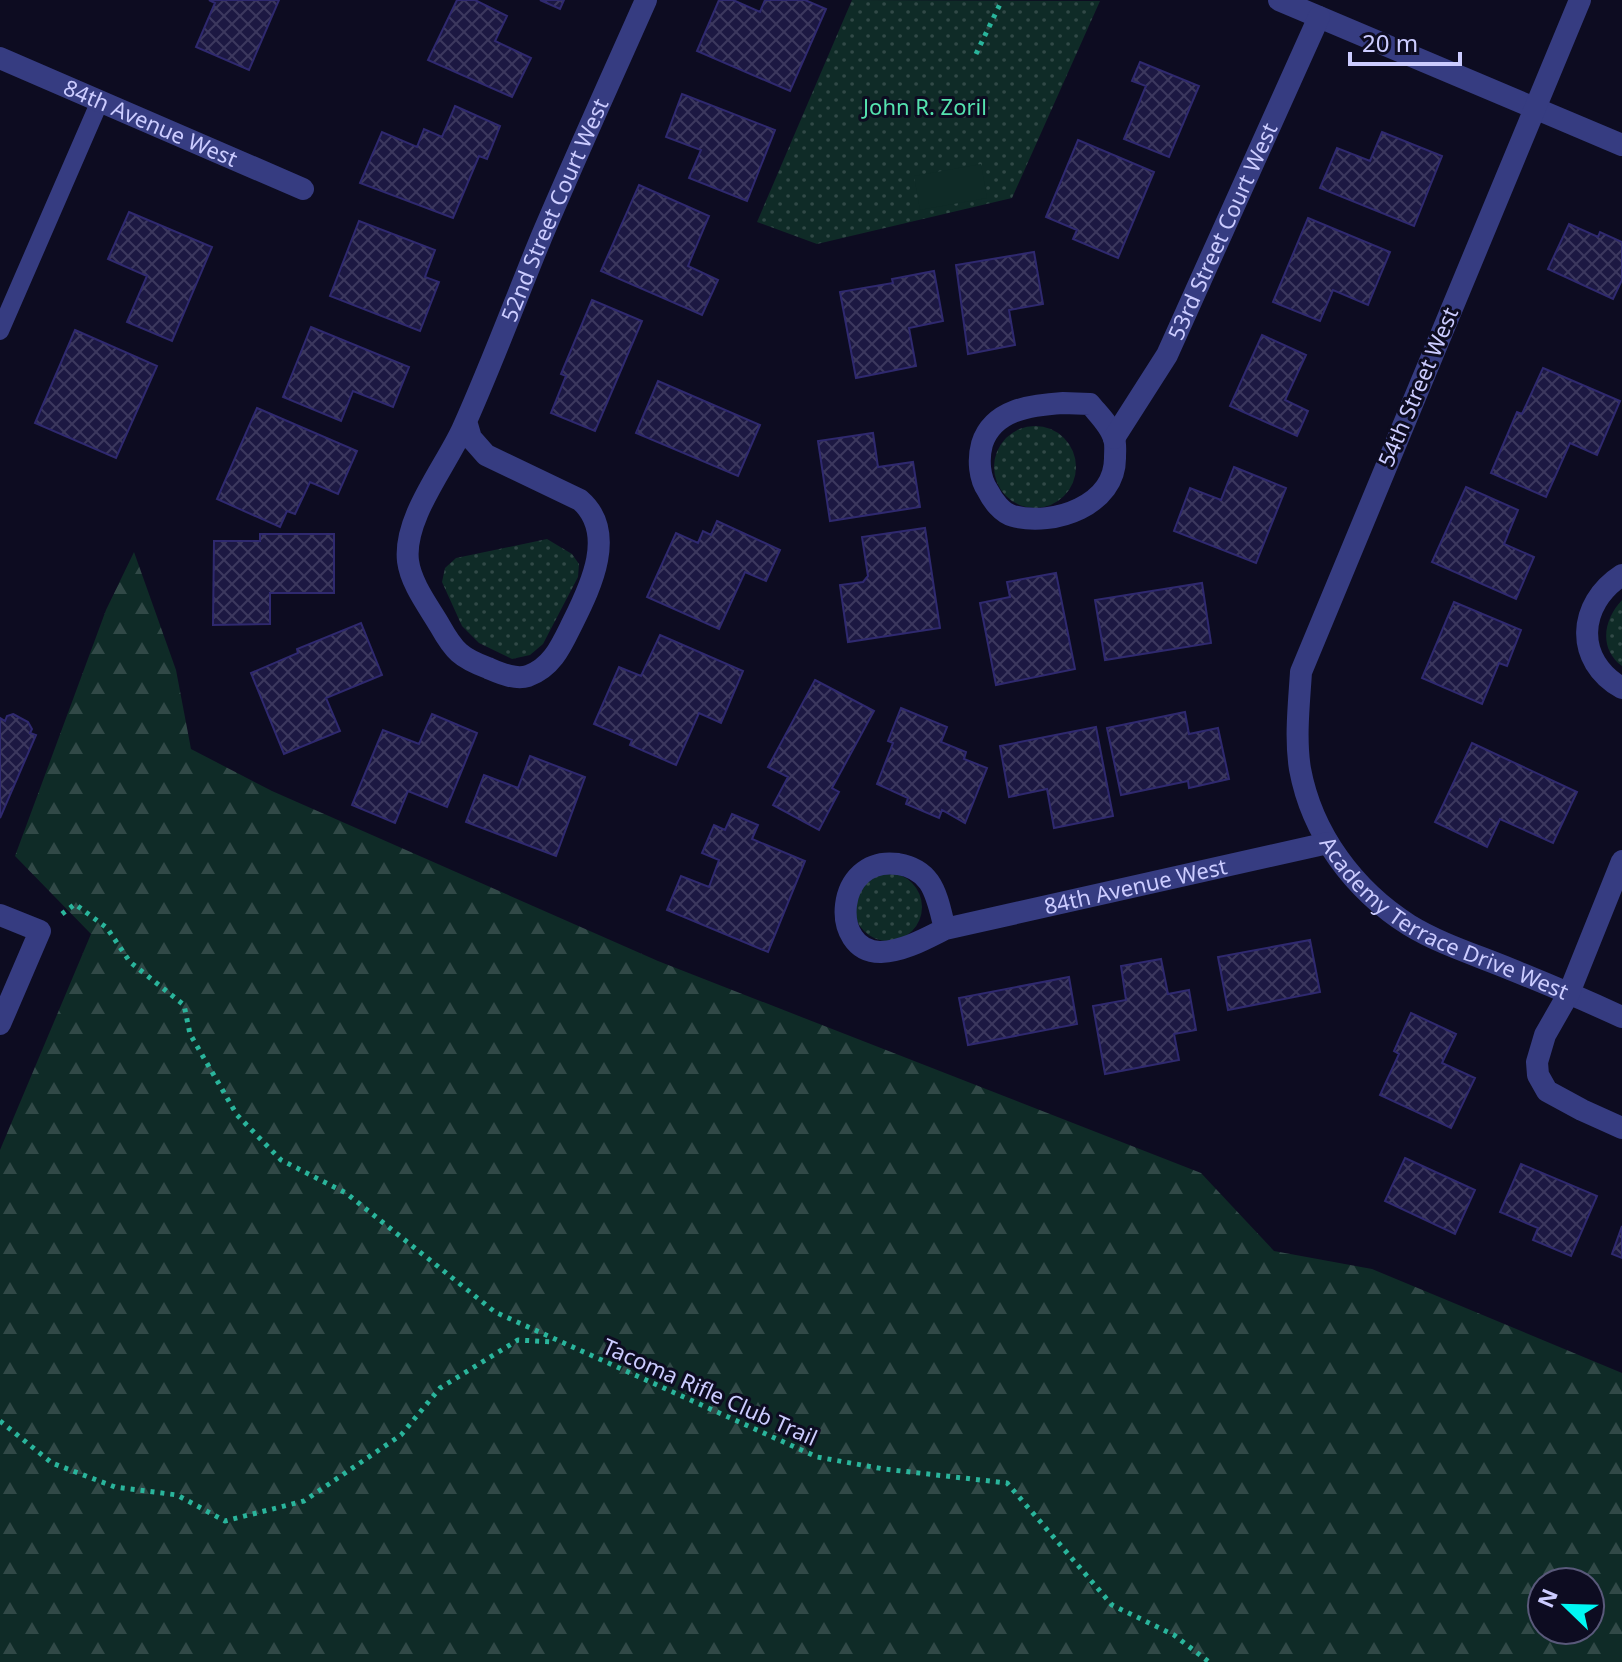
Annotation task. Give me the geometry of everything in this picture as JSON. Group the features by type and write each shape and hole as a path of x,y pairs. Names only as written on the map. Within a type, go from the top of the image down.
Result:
{"street":[{"name":"52nd Street Court West","path":"466,421 471,438 486,455 580,500 592,510 598,527 594,581 558,652 545,668 526,677 512,677 461,657 451,646 408,563 409,543 414,524 466,421 542,236 646,0"},
{"path":"1279,0 1622,145"},
{"name":"54th Street West","path":"1305,784 1300,769 1298,721 1301,672 1580,0"},
{"name":"53rd Street Court West","path":"1114,438 1090,404 1045,404 1009,413 991,426 982,444 979,465 984,485 995,503 1011,516 1032,518 1070,513 1087,505 1108,487 1115,464 1114,438 1167,355 1319,17"},
{"name":"84th Avenue West","path":"0,58 303,189"},
{"path":"1622,575 1604,588 1592,606 1587,626 1588,647 1596,666 1610,682 1622,688"},
{"name":"Academy Terrace Drive West","path":"1305,784 1311,807 1328,843 1351,876 1379,903 1410,926 1622,1017"},
{"name":"84th Avenue West","path":"945,929 930,883 919,872 905,865 889,863 861,874 851,885 845,899 844,914 857,941 868,950 882,952 915,944 945,929 1328,843"},
{"path":"1622,861 1569,993 1545,1035 1537,1062 1538,1075 1547,1091 1622,1128"},
{"path":"0,915 40,931 0,1024"}],"lane":[{"path":"0,331 100,101"}],"path":[{"path":"976,54 1002,0"},
{"name":"Tacoma Rifle Club Trail","path":"40,931 75,904 107,928 130,962 184,1005 190,1034 237,1115 281,1160 346,1193 495,1312 817,1457 884,1469 1007,1483 1112,1605 1174,1635 1209,1662"},
{"name":"Tacoma Rifle Club Trail","path":"0,1421 52,1463 115,1487 177,1495 225,1521 304,1501 401,1435 440,1388 518,1340 559,1342"}],"green space":[{"name":"John R. Zoril","path":"852,0 1100,1 1012,198 817,244 757,222"},
{"path":"981,164 987,198 920,210 914,176"},
{"path":"1035,426 1051,429 1064,438 1073,451 1076,467 1073,483 1064,496 1051,505 1035,508 1019,505 1006,496 997,483 994,467 997,451 1006,438 1019,429"},
{"path":"547,539 572,554 579,564 578,577 543,644 530,655 512,659 479,643 462,626 442,582 445,568 456,558"},
{"path":"134,552 176,670 191,749 272,791 658,961 1201,1173 1274,1251 1372,1269 1622,1373 1622,1662 0,1662 0,1150 91,934 15,856 106,610"},
{"path":"1622,600 1622,666 1609,651 1606,633 1611,616"},
{"path":"888,873 912,883 922,907 912,931 888,941 864,931 854,907 864,883"}],"building":[{"path":"209,0 279,0 249,70 196,47 215,3"},
{"path":"457,0 475,0 507,16 495,41 531,58 512,97 428,60"},
{"path":"540,0 564,0 560,9"},
{"path":"719,0 733,0 760,12 765,0 805,0 826,9 790,91 697,51"},
{"path":"1140,62 1199,86 1169,157 1124,139 1146,86 1132,81"},
{"path":"682,94 775,130 747,201 689,178 701,150 666,137"},
{"path":"455,106 500,126 487,159 479,156 453,218 360,183 382,132 417,147 424,129 442,137"},
{"path":"1382,132 1442,156 1414,226 1320,188 1337,148 1370,161"},
{"path":"1078,140 1154,172 1118,258 1073,239 1077,230 1046,217"},
{"path":"639,185 709,216 688,266 718,280 702,315 601,271"},
{"path":"129,212 212,247 172,341 127,322 147,276 108,259"},
{"path":"1308,218 1390,252 1368,305 1333,290 1320,321 1273,302"},
{"path":"359,221 435,250 425,277 439,282 420,331 330,296"},
{"path":"1569,224 1598,237 1600,232 1622,242 1622,280 1613,299 1548,269"},
{"path":"1034,252 1043,304 1009,310 1015,345 968,354 956,265"},
{"path":"934,271 943,321 909,328 916,366 856,378 840,292 893,283 892,279"},
{"path":"592,300 642,321 595,431 551,413 566,376 561,374"},
{"path":"311,327 409,367 393,407 353,391 341,421 283,397"},
{"path":"75,330 157,366 116,458 35,423"},
{"path":"1262,335 1306,355 1285,400 1308,411 1297,436 1230,406"},
{"path":"1543,368 1620,401 1597,455 1570,443 1546,497 1491,473 1517,412 1522,414"},
{"path":"658,381 760,425 738,476 636,433"},
{"path":"257,408 357,451 338,494 310,482 295,514 287,511 280,527 217,499"},
{"path":"873,433 878,467 913,462 920,507 830,521 818,441"},
{"path":"1234,467 1286,488 1256,563 1174,531 1190,488 1221,500"},
{"path":"1466,487 1518,510 1504,544 1534,557 1516,599 1432,562"},
{"path":"717,521 780,550 766,581 745,572 719,629 647,597 676,533 698,543 703,531 711,535"},
{"path":"925,528 940,628 848,642 840,585 863,582 868,576 862,537"},
{"path":"260,534 334,534 334,593 270,593 270,624 213,625 214,541 260,541"},
{"path":"1056,573 1075,669 996,685 980,603 1010,597 1007,582"},
{"path":"1202,583 1211,643 1105,660 1095,600"},
{"path":"1454,602 1521,630 1507,666 1499,663 1482,704 1422,678"},
{"path":"361,623 382,675 326,698 340,731 284,754 251,673 298,653 297,649"},
{"path":"660,635 743,671 721,723 699,713 676,765 630,745 632,740 594,724 619,667 641,676"},
{"path":"815,680 874,711 832,788 839,792 819,830 773,805 788,777 768,767"},
{"path":"901,708 947,727 941,742 966,752 964,759 987,768 965,823 942,810 939,818 906,804 908,798 877,784 893,743 888,741"},
{"path":"1185,712 1189,734 1218,728 1229,779 1189,788 1188,781 1121,795 1107,728"},
{"path":"13,714 28,722 32,729 30,733 36,735 0,818 0,718 5,721 7,716"},
{"path":"432,714 477,733 447,807 408,791 395,823 352,805 383,730 419,744"},
{"path":"1096,727 1113,816 1054,828 1047,789 1009,797 1000,746"},
{"path":"1472,743 1577,792 1553,843 1500,819 1487,847 1435,822"},
{"path":"530,756 585,777 556,856 466,822 484,775 518,788"},
{"path":"732,814 758,825 752,839 805,861 768,952 667,910 681,876 709,887 719,860 702,853 714,825 725,830"},
{"path":"1310,940 1320,992 1228,1010 1218,957"},
{"path":"1161,959 1168,994 1189,990 1196,1030 1174,1034 1179,1060 1105,1074 1093,1006 1126,1000 1121,966"},
{"path":"1069,977 1077,1024 968,1045 959,998"},
{"path":"1411,1013 1456,1034 1442,1063 1475,1078 1451,1128 1380,1095 1399,1054 1394,1051"},
{"path":"1405,1158 1475,1190 1455,1234 1385,1201"},
{"path":"1521,1164 1597,1196 1571,1256 1533,1240 1538,1228 1500,1212"},
{"path":"1622,1226 1622,1258 1612,1254"}]}
